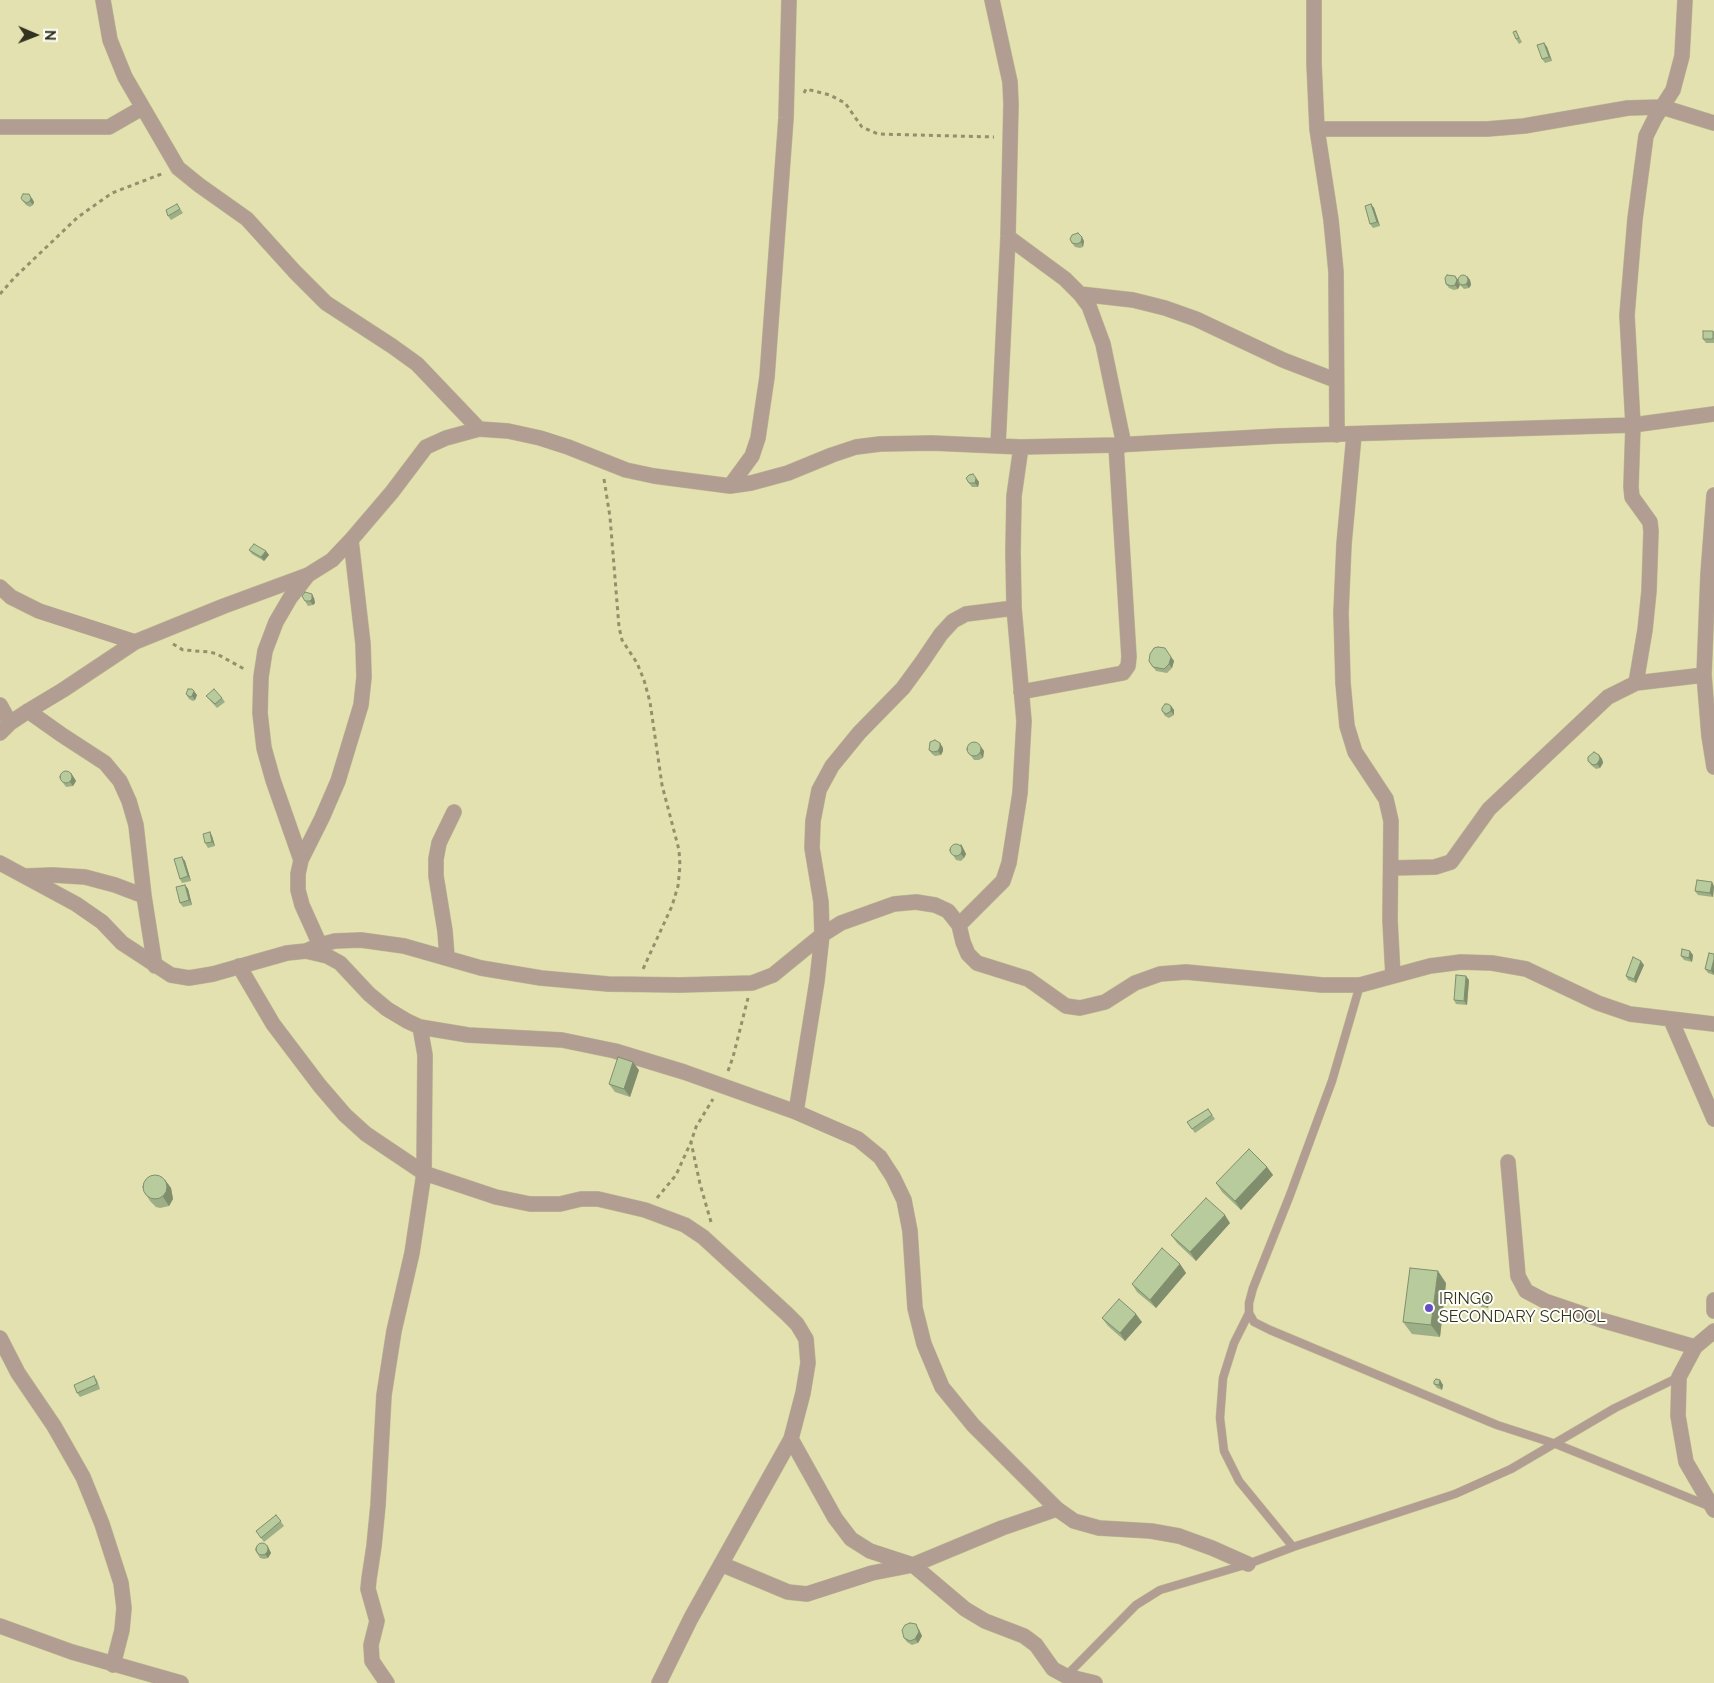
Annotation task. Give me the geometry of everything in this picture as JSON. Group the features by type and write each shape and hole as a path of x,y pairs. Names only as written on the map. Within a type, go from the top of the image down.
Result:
{"street":[{"path":"103,0 110,40 125,78 178,168 247,219 326,303 417,364 479,429"},
{"path":"730,486 752,456 762,419 767,377 786,118 789,0"},
{"path":"992,0 1010,82 1008,237 998,446"},
{"path":"1314,0 1317,129 1331,220 1336,272 1335,380 1337,435"},
{"path":"1636,683 1649,591 1651,531 1650,522 1632,496 1633,425 1627,315 1646,136 1673,90 1682,56 1685,0"},
{"path":"1317,129 1486,129 1524,126 1628,108 1662,107 1714,123"},
{"path":"0,127 109,127 142,108"},
{"path":"1008,237 1065,279 1080,294 1089,306 1103,344 1120,445 1128,640 1128,666 1123,673 1021,692"},
{"path":"1080,294 1133,300 1165,308 1196,319 1283,360 1335,380"},
{"path":"0,705 5,728 135,642 156,632 308,575 332,560 351,540 392,492 426,447 446,438 479,429 508,431 540,438 626,470 654,476 730,486 751,483 788,473 856,447 906,443 1021,447 1120,445 1337,435 1633,425 1714,414"},
{"path":"1354,435 1344,544 1341,613 1343,682 1347,726 1356,752 1386,799 1392,821 1390,920 1393,976"},
{"path":"959,926 1003,881 1009,863 1020,792 1024,721 1014,608 1014,496 1021,447"},
{"path":"1714,495 1708,574 1704,675 1709,736 1714,767"},
{"path":"351,540 363,644 364,677 361,705 338,781 301,860 298,874 298,890 313,948 340,963 369,994 387,1009 420,1027 468,1035 562,1040 615,1051 684,1072 796,1112 858,1139 880,1157 893,1177 904,1200 910,1231 915,1308 924,1344 942,1387 973,1425 1057,1509 1074,1521 1098,1528 1151,1531 1179,1536 1248,1564"},
{"path":"301,860 264,748 260,714 261,677 265,651 276,622 290,598 308,575"},
{"path":"0,587 11,597 39,612 135,642"},
{"path":"796,1112 817,981 822,935 821,902 812,848 813,821 819,790 832,766 859,733 903,688 941,634 953,622 966,614 1014,608"},
{"path":"1391,868 1435,867 1451,862 1489,809 1513,784 1608,697 1636,683 1704,675"},
{"path":"28,711 105,762 120,782 129,801 136,825 144,896 155,966"},
{"path":"447,957 436,876 436,859 439,843 454,812"},
{"path":"0,863 76,904 102,922 122,943 155,966 171,975 189,978 212,974 335,941 361,940 404,946 481,968 541,978 635,985 752,983 773,975 822,935 841,923 894,904 916,902 935,905 948,911 959,926 962,942 968,954 977,963 1028,979 1066,1006 1080,1008 1105,1002 1135,983 1160,974 1186,972 1322,985 1360,985 1430,966 1461,962 1492,963 1526,969 1598,1003 1630,1014 1714,1024"},
{"path":"25,876 54,875 85,878 115,884 144,896"},
{"path":"239,966 273,1024 320,1086 345,1115 366,1134 424,1173 496,1197 530,1204 560,1204 581,1199 598,1199 645,1210 685,1225 703,1237 797,1324 806,1339 808,1363 803,1393 791,1439 691,1618 658,1683"},
{"path":"1671,1020 1714,1118"},
{"path":"387,1683 372,1661 372,1645 376,1621 368,1589 378,1505 384,1395 394,1331 412,1253 424,1173 425,1064 420,1027"},
{"path":"1508,1162 1518,1276 1526,1291 1545,1301 1601,1320 1695,1347"},
{"path":"1714,1300 1714,1311"},
{"path":"1713,1509 1686,1462 1678,1416 1679,1377 1695,1347 1714,1331"},
{"path":"0,1338 18,1373 54,1426 83,1477 102,1524 121,1583 124,1608 122,1630 113,1665"},
{"path":"791,1439 822,1497 850,1538 870,1551 913,1564 965,1609 985,1621 1024,1636 1036,1645 1063,1680 1095,1683"},
{"path":"721,1564 788,1592 808,1594 872,1574 913,1564 1002,1528 1057,1509"},
{"path":"0,1626 113,1665 181,1683"}],"lane":[{"path":"1293,1548 1239,1481 1224,1451 1220,1418 1223,1378 1234,1343 1249,1313 1249,1303 1253,1288 1332,1081 1360,985"},
{"path":"1249,1313 1254,1322 1278,1334 1497,1425 1556,1444 1713,1509"},
{"path":"1063,1680 1136,1605 1160,1590 1248,1564 1455,1494 1511,1469 1615,1408 1679,1377"}],"path":[{"path":"786,118 806,89 830,95 845,102 862,126 878,134 1009,137"},
{"path":"0,294 15,277 78,217 112,193 178,168"},
{"path":"601,461 610,517 619,627 622,640 637,663 650,702 662,785 679,850 678,886 672,906 635,985"},
{"path":"156,632 184,650 217,654 261,677"},
{"path":"645,1210 662,1193 676,1174 692,1142 696,1127 722,1086 733,1057 752,983"},
{"path":"692,1142 700,1184 721,1255"}],"building":[{"path":"1516,31 1519,38 1516,39 1513,32"},
{"path":"1544,43 1549,57 1542,59 1537,45"},
{"path":"23,194 29,194 30,201 27,203 23,201 21,198"},
{"path":"177,204 180,209 168,216 166,210"},
{"path":"1371,204 1377,222 1370,224 1365,206"},
{"path":"1078,233 1082,237 1081,242 1077,244 1072,243 1070,239 1072,235"},
{"path":"1447,275 1455,276 1457,280 1455,285 1446,284 1445,278"},
{"path":"1461,275 1465,275 1468,280 1467,284 1461,285 1458,282 1458,278"},
{"path":"1703,331 1713,331 1713,339 1703,339"},
{"path":"973,474 976,478 975,483 969,483 966,478"},
{"path":"254,544 266,551 261,557 249,550"},
{"path":"305,592 312,594 310,601 305,601 302,596"},
{"path":"1154,648 1165,648 1171,657 1169,664 1164,669 1153,667 1149,661 1150,654"},
{"path":"188,689 194,691 190,697 186,694"},
{"path":"214,689 222,698 215,704 206,696"},
{"path":"1165,704 1171,706 1171,711 1166,714 1162,711"},
{"path":"935,740 940,743 940,747 938,751 933,752 929,750 930,742"},
{"path":"974,742 979,744 981,749 979,754 974,756 969,754 967,749 969,744"},
{"path":"1594,752 1599,755 1600,759 1597,764 1593,765 1588,761 1588,757"},
{"path":"64,771 68,771 72,777 68,783 64,783 60,779 60,775"},
{"path":"210,832 212,842 205,843 203,834"},
{"path":"958,844 961,845 961,855 954,856 951,855 950,848 951,845"},
{"path":"182,857 188,876 180,879 174,859"},
{"path":"1697,880 1712,882 1710,893 1695,891"},
{"path":"185,885 189,900 180,903 176,887"},
{"path":"1682,949 1690,951 1689,958 1681,956"},
{"path":"1709,953 1714,954 1711,971 1705,969"},
{"path":"1633,957 1641,961 1634,979 1626,976"},
{"path":"1456,975 1466,976 1464,1001 1454,1000"},
{"path":"618,1057 633,1062 624,1089 609,1084"},
{"path":"1208,1109 1212,1115 1192,1129 1187,1122"},
{"path":"1249,1149 1267,1167 1235,1201 1216,1183"},
{"path":"155,1175 160,1176 166,1182 166,1192 160,1198 155,1199 150,1198 144,1192 143,1187 144,1182 150,1176"},
{"path":"1206,1198 1225,1215 1190,1252 1171,1235"},
{"path":"1162,1248 1180,1264 1150,1300 1132,1284"},
{"path":"1410,1268 1438,1271 1431,1325 1403,1322"},
{"path":"1479,1292 1487,1293 1485,1304 1478,1303"},
{"path":"1119,1299 1136,1314 1120,1333 1102,1318"},
{"path":"94,1376 97,1384 77,1393 74,1385"},
{"path":"1436,1379 1440,1380 1439,1385 1434,1384"},
{"path":"276,1515 281,1521 261,1538 256,1531"},
{"path":"260,1543 264,1543 268,1549 264,1555 260,1555 256,1551 256,1547"},
{"path":"910,1623 916,1624 919,1632 915,1639 910,1641 904,1638 902,1630 905,1625"}],"place":[{"name":"IRINGO SECONDARY SCHOOL","path":"1429,1308"}]}
